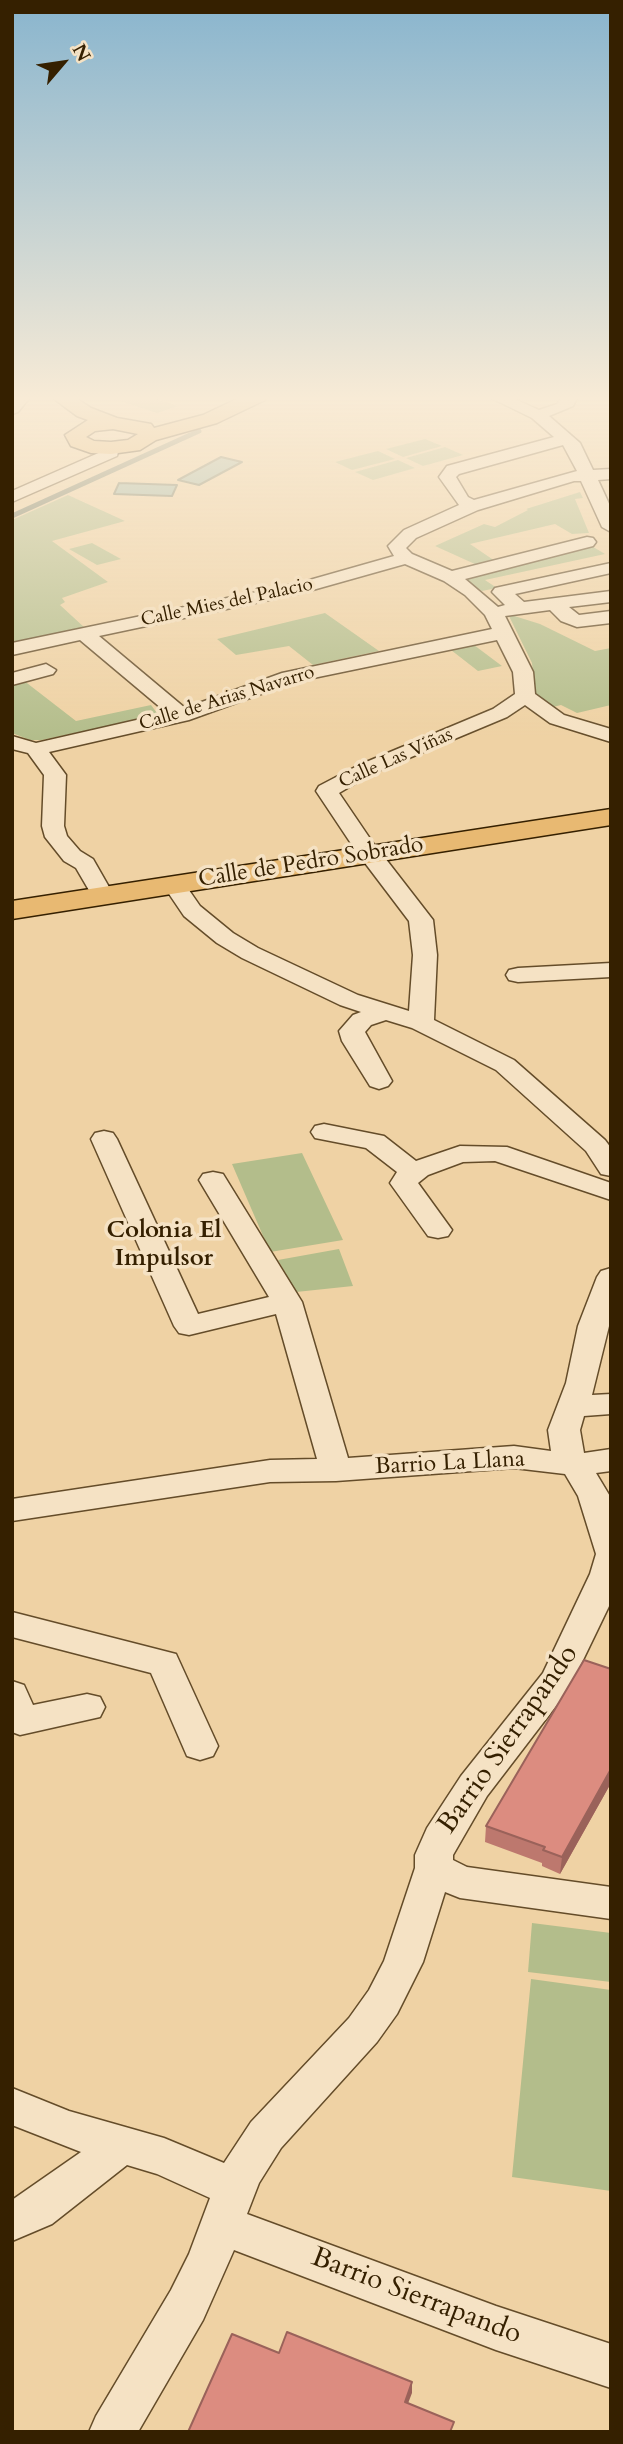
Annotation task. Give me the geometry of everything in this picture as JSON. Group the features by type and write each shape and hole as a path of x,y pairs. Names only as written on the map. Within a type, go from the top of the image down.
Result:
{"main road":[{"name":"Calle de Pedro Sobrado","path":"12,910 174,885 611,808"},
{"name":"Calle de Pedro Sobrado","path":"12,901 611,817"}],"street":[{"path":"463,510 402,539 398,550 406,558 450,577 493,612 523,672 525,696 557,719"},
{"path":"601,510 609,531"},
{"path":"450,577 587,542"},
{"name":"Calle Mies del Palacio","path":"12,649 291,591 406,558"},
{"path":"521,609 501,592 611,568"},
{"path":"493,612 611,596"},
{"path":"555,604 568,617 577,621 611,617"},
{"name":"Calle de Arias Navarro","path":"35,749 182,716 289,677 502,633"},
{"path":"84,634 182,716"},
{"path":"12,679 46,670"},
{"name":"Calle Las Viñas","path":"367,850 327,792 366,769 512,707 525,696"},
{"path":"479,722 512,718 557,719 611,736"},
{"path":"12,742 35,749 49,764 55,775 53,825 56,837 72,856 85,864 98,887"},
{"path":"367,850 421,920 425,955 421,1023"},
{"path":"174,885 192,911 225,938 329,990 384,1012 421,1023 505,1065 606,1150"},
{"path":"518,975 611,970"},
{"path":"379,1081 355,1041 352,1031 362,1020 384,1012"},
{"path":"324,1132 375,1142 413,1172"},
{"path":"104,1139 189,1326 287,1302"},
{"path":"438,1230 404,1183 413,1172 460,1154 497,1153 611,1192"},
{"path":"213,1180 287,1302 336,1470"},
{"path":"576,1465 568,1451 564,1430 573,1407 593,1326 611,1277"},
{"path":"573,1407 611,1404"},
{"name":"Barrio La Llana","path":"12,1510 270,1471 336,1470 514,1457 576,1465 611,1460"},
{"name":"Barrio Sierrapando","path":"112,2432 187,2305 241,2173 266,2135 347,2048 383,2002 403,1962 434,1868 434,1855 440,1839 457,1810 557,1680 610,1564 608,1536 594,1496 576,1465"},
{"path":"12,1624 164,1663 200,1746"},
{"path":"12,1694 19,1721 87,1707"},
{"path":"434,1868 460,1882 611,1903"},
{"name":"Barrio Sierrapando","path":"12,2106 64,2127 163,2157 229,2206 496,2328 611,2366"},
{"path":"12,2221 37,2210 122,2144"}],"green space":[{"path":"34,510 101,510 125,521 52,541 108,582 62,598 65,602 60,605 85,628 12,644 12,520"},
{"path":"528,510 580,510 589,533 572,534 555,524 470,544 495,561 477,565 435,546 484,524 495,527"},
{"path":"92,543 121,559 97,565 69,549"},
{"path":"590,545 605,554 485,580 497,588 482,591 463,579"},
{"path":"325,613 379,651 313,665 289,646 236,655 217,639"},
{"path":"508,614 540,624 595,651 611,648 611,705 577,713 561,705 545,709 535,691 532,663"},
{"path":"474,645 502,666 478,671 451,650"},
{"path":"23,680 76,721 151,705 157,713 42,740 30,740 12,733 12,683"},
{"path":"302,1153 343,1240 270,1252 232,1164"},
{"path":"339,1249 353,1286 296,1292 278,1260"},
{"path":"532,1923 611,1933 611,1982 528,1972"},
{"path":"531,1979 611,1990 611,2191 512,2177"}],"building":[{"path":"584,1660 611,1669 611,1769 562,1857 543,1850 545,1847 486,1826"},
{"path":"287,2332 412,2382 405,2402 454,2422 450,2432 188,2432 232,2334 279,2353"}],"waterway":[{"path":"12,516 25,510"}],"district":[{"name":"Colonia El Impulsor","path":"164,1245"}]}
